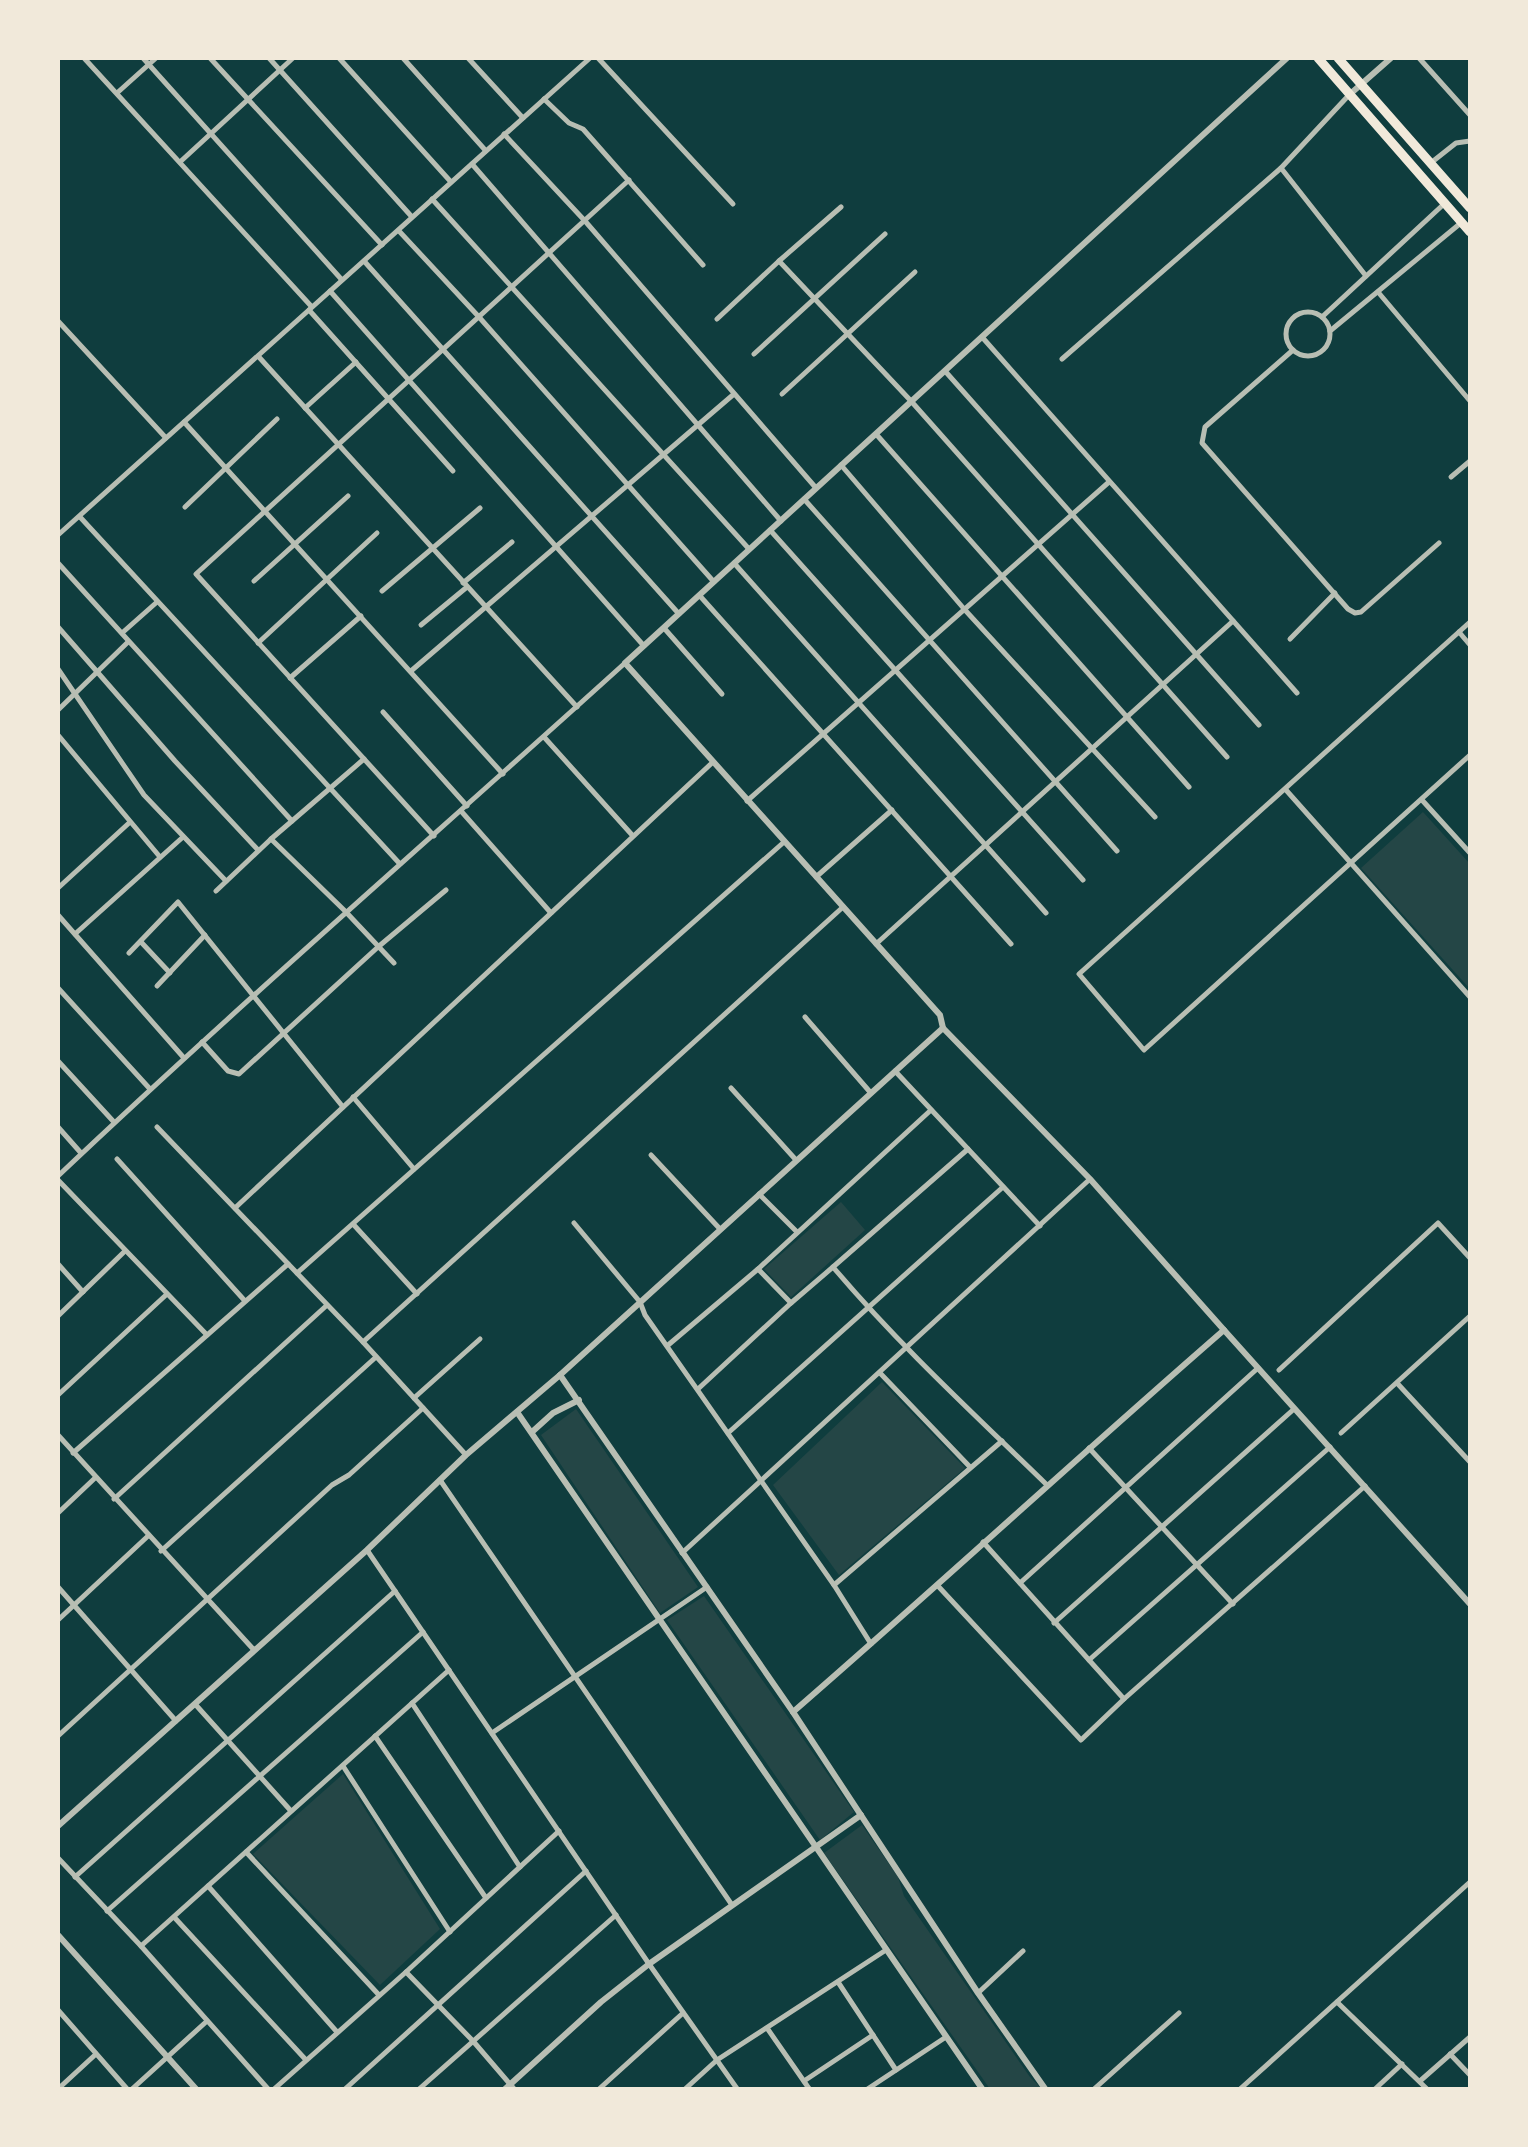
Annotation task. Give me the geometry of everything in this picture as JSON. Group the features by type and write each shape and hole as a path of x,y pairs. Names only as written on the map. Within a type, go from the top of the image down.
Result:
{"main road":[{"path":"1318,58 1470,232"},
{"path":"1338,58 1470,208"}],"street":[{"path":"84,58 454,471"},
{"path":"143,58 342,280"},
{"path":"117,93 156,58"},
{"path":"210,58 382,244"},
{"path":"269,58 412,217"},
{"path":"180,162 293,58"},
{"path":"339,58 451,182"},
{"path":"403,58 486,151"},
{"path":"468,58 523,118"},
{"path":"58,535 590,58"},
{"path":"598,58 733,204"},
{"path":"206,1335 58,1178 345,911 544,737 1287,58"},
{"path":"1062,358 1281,168 1349,94 1391,58"},
{"path":"1418,58 1470,116"},
{"path":"544,99 570,123 583,129 702,264"},
{"path":"504,134 585,221 816,488"},
{"path":"1430,164 1456,143 1470,142"},
{"path":"472,164 781,521"},
{"path":"1281,168 1366,276"},
{"path":"434,836 196,574 629,180"},
{"path":"432,199 749,550"},
{"path":"1322,317 1445,204"},
{"path":"717,319 841,207"},
{"path":"1330,332 1462,222"},
{"path":"398,230 714,582"},
{"path":"754,354 885,234"},
{"path":"364,260 679,614"},
{"path":"780,261 1227,757"},
{"path":"782,394 915,272"},
{"path":"330,291 644,646"},
{"path":"1378,292 1470,401"},
{"path":"1312,312 1322,317 1330,332 1323,351 1313,356 1293,350 1286,330 1300,313 1312,312"},
{"path":"58,321 166,438"},
{"path":"982,337 1297,692"},
{"path":"1293,350 1205,427 1202,444 1355,613 1361,612 1438,543"},
{"path":"258,356 577,707"},
{"path":"305,408 356,362"},
{"path":"944,371 1260,725"},
{"path":"411,671 734,394"},
{"path":"185,508 278,419"},
{"path":"184,422 503,774"},
{"path":"876,434 1190,787"},
{"path":"1452,477 1470,461"},
{"path":"842,465 964,610 1154,818"},
{"path":"747,801 1109,482"},
{"path":"254,582 348,496"},
{"path":"804,499 1117,851"},
{"path":"382,591 480,508"},
{"path":"79,516 400,864"},
{"path":"770,530 1083,880"},
{"path":"258,643 377,533"},
{"path":"421,625 512,542"},
{"path":"58,564 292,820"},
{"path":"734,564 1046,913"},
{"path":"1290,639 1335,594"},
{"path":"700,595 1011,944"},
{"path":"122,634 157,602"},
{"path":"290,678 361,616"},
{"path":"876,944 1234,622"},
{"path":"1470,622 1079,974 1144,1050 1470,755"},
{"path":"58,627 258,850"},
{"path":"664,628 722,694"},
{"path":"1459,632 1470,645"},
{"path":"58,710 128,642"},
{"path":"625,663 940,1015 943,1028 1090,1179 1470,1604"},
{"path":"58,669 144,795 226,881"},
{"path":"383,712 550,914"},
{"path":"58,735 160,857"},
{"path":"544,737 633,836"},
{"path":"216,891 364,759"},
{"path":"234,1208 713,762"},
{"path":"1286,790 1470,997"},
{"path":"1422,800 1470,852"},
{"path":"816,877 892,810"},
{"path":"58,888 129,823"},
{"path":"75,934 183,836"},
{"path":"271,839 394,964"},
{"path":"297,1273 784,842"},
{"path":"202,1042 228,1070 239,1074 446,890"},
{"path":"129,954 178,902 343,1107"},
{"path":"363,1342 843,907"},
{"path":"58,915 184,1058"},
{"path":"157,986 205,935"},
{"path":"140,941 170,973"},
{"path":"58,988 150,1089"},
{"path":"805,1017 870,1092"},
{"path":"58,1826 943,1028"},
{"path":"58,1061 114,1122"},
{"path":"894,1070 1040,1226"},
{"path":"731,1088 796,1160"},
{"path":"353,1097 414,1170"},
{"path":"666,1346 758,1269 930,1110"},
{"path":"58,1127 82,1153"},
{"path":"157,1127 466,1455"},
{"path":"698,1390 968,1150"},
{"path":"650,1155 720,1230"},
{"path":"117,1160 245,1301"},
{"path":"682,1553 1090,1179"},
{"path":"728,1432 1003,1186"},
{"path":"760,1194 797,1232"},
{"path":"574,1223 640,1302 645,1315 871,1644"},
{"path":"1279,1370 1438,1223 1470,1256"},
{"path":"353,1224 417,1294"},
{"path":"58,1316 125,1250"},
{"path":"58,1264 82,1292"},
{"path":"73,1453 288,1264"},
{"path":"833,1267 907,1349 1048,1485"},
{"path":"758,1269 792,1303"},
{"path":"58,1395 167,1294"},
{"path":"114,1499 328,1305"},
{"path":"1341,1432 1470,1316"},
{"path":"793,1712 1224,1330"},
{"path":"414,1398 480,1339"},
{"path":"161,1551 376,1356"},
{"path":"1020,1583 1258,1368"},
{"path":"880,1373 970,1467"},
{"path":"560,1375 793,1712 1046,2090"},
{"path":"1397,1384 1469,1458"},
{"path":"532,1432 553,1413 579,1400"},
{"path":"58,1736 332,1485 349,1476 423,1408"},
{"path":"1054,1623 1294,1408"},
{"path":"517,1412 983,2090"},
{"path":"58,1435 254,1650"},
{"path":"834,1586 1002,1441"},
{"path":"1089,1447 1233,1604"},
{"path":"1088,1660 1330,1448"},
{"path":"58,1513 95,1478"},
{"path":"440,1480 732,1905"},
{"path":"938,1586 1081,1740 1366,1486"},
{"path":"58,1620 148,1536"},
{"path":"984,1542 1124,1699"},
{"path":"367,1550 738,2090"},
{"path":"492,1733 707,1587"},
{"path":"58,1588 176,1721"},
{"path":"76,1877 395,1591"},
{"path":"107,1911 423,1632"},
{"path":"140,1946 449,1670"},
{"path":"412,1703 520,1867"},
{"path":"194,1704 291,1812"},
{"path":"375,1736 486,1898"},
{"path":"342,1765 450,1932"},
{"path":"406,1972 472,2041 510,2088 601,2002 649,1964 861,1816"},
{"path":"58,1858 271,2090 406,1972 558,1830"},
{"path":"246,1852 380,1995"},
{"path":"344,2090 586,1871"},
{"path":"1239,2090 1470,1882"},
{"path":"208,1886 337,2032"},
{"path":"418,2090 616,1914"},
{"path":"174,1917 306,2060"},
{"path":"58,1935 197,2090"},
{"path":"684,2090 717,2060 886,1950"},
{"path":"978,1993 1024,1951"},
{"path":"838,1982 896,2070"},
{"path":"1337,2002 1428,2090"},
{"path":"58,2010 129,2090 207,2021"},
{"path":"598,2090 683,2013"},
{"path":"1093,2090 1179,2013"},
{"path":"58,2024 64,2018"},
{"path":"767,2028 810,2090"},
{"path":"804,2080 873,2036"},
{"path":"866,2090 946,2037"},
{"path":"1420,2081 1470,2037"},
{"path":"58,2089 96,2054"},
{"path":"1450,2054 1470,2075"},
{"path":"1374,2090 1402,2064"}],"shaded area":[{"path":"1423,812 1470,864 1470,989 1361,868"},
{"path":"841,1202 865,1230 791,1297 764,1269"},
{"path":"882,1382 965,1468 839,1575 773,1485"},
{"path":"576,1409 698,1587 660,1613 541,1435"},
{"path":"704,1596 854,1812 820,1840 667,1620"},
{"path":"343,1774 440,1929 380,1985 253,1854"},
{"path":"862,1825 898,1877 904,1896 1042,2089 990,2089 824,1853"}]}
